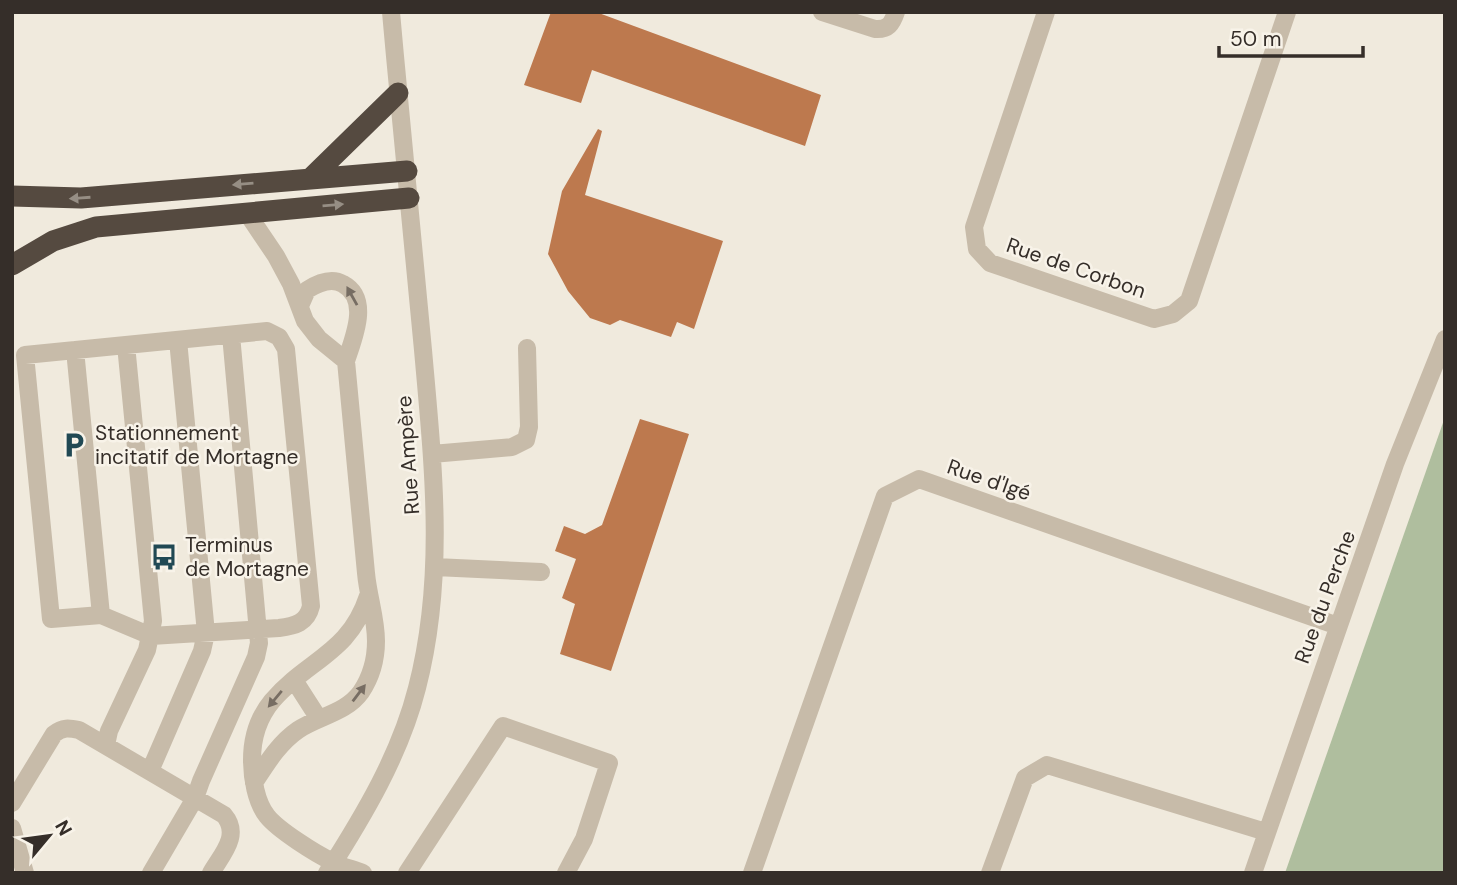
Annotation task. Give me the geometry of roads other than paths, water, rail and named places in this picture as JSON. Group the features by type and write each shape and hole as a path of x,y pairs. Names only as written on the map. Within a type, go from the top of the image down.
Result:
{"highway":[{"path":"311,178 398,93"},
{"path":"12,196 81,198 407,171"},
{"path":"12,265 53,241 96,227 409,198"}],"street":[{"name":"Rue Ampère","path":"333,869 403,732 417,688 427,642 435,567 432,454 391,12"},
{"path":"822,12 882,30 892,22 896,12"},
{"name":"Rue de Corbon","path":"1046,12 974,227 977,249 990,264 1154,319 1173,314 1189,301 1287,12"},
{"path":"247,213 276,256 310,329 346,360"},
{"path":"254,783 282,744 298,730 351,704 366,685 375,657 376,639 368,596 346,360 358,318 358,307 352,292 340,282 323,281 307,290 300,306"},
{"path":"267,331 279,337 286,349 311,610 304,621 292,627 151,636 101,615 51,619 25,355 231,335 267,331"},
{"path":"151,873 195,798 256,657 258,629 231,335"},
{"name":"Rue du Perche","path":"1253,873 1395,464 1445,339"},
{"path":"150,771 202,651 206,633 178,340"},
{"path":"106,745 109,731 151,636 152,613 126,345"},
{"path":"432,454 512,447 526,440 529,427 527,348"},
{"path":"75,350 101,615"},
{"name":"Rue d'Igé","path":"752,873 885,496 919,479 1338,626"},
{"path":"435,567 541,572"},
{"path":"363,873 333,869 272,821 262,808 254,783 252,747 260,720 270,703 351,632 361,616 368,596"},
{"path":"294,680 319,719"},
{"path":"407,873 503,726 609,763 584,839 566,873"},
{"path":"12,803 60,729 79,730 219,811 231,825 231,837 211,873"},
{"path":"990,873 1025,778 1047,765 1266,832"},
{"path":"12,828 25,873"}],"place":[{"name":"Stationnement incitatif de Mortagne","path":"74,445"},
{"name":"Terminus de Mortagne","path":"164,557"}]}
